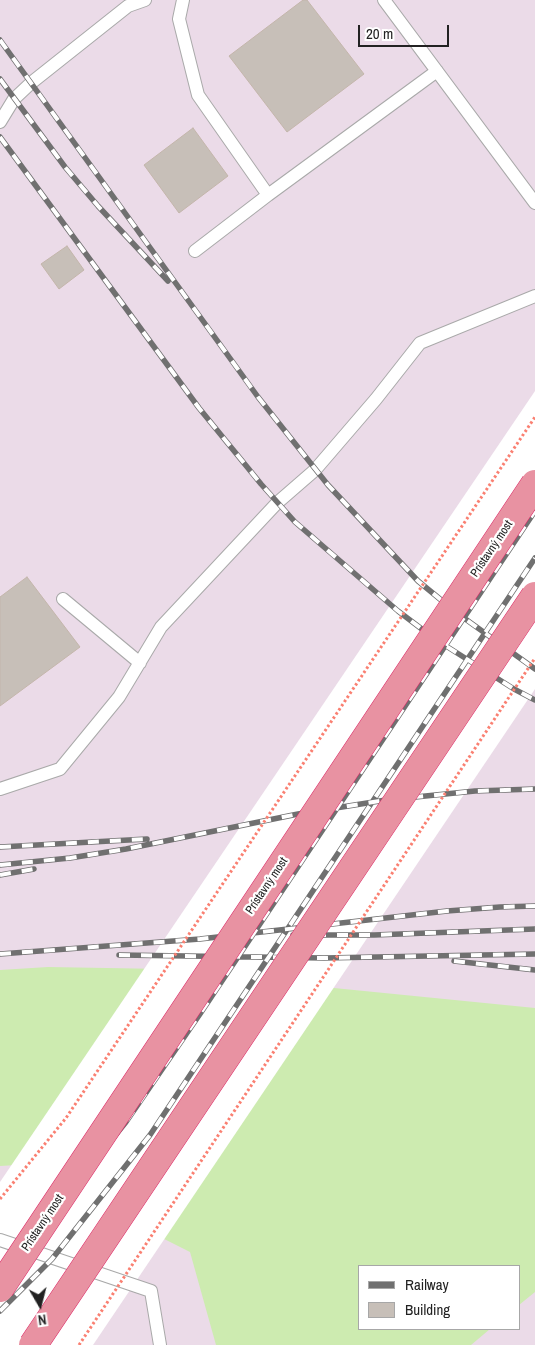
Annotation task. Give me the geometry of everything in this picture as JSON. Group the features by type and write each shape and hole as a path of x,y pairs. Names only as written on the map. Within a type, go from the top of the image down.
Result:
{"highway":[{"name":"Prístavný most","path":"0,1288 535,484"},
{"path":"33,1345 535,596"}],"lane":[{"path":"0,122 14,99 31,83 128,6 145,0"},
{"path":"183,0 180,19 198,95 268,194"},
{"path":"384,0 535,203"},
{"path":"194,251 268,194 436,71"},
{"path":"0,789 60,769 119,697 162,627 277,503 315,470 376,399 420,342 535,296"},
{"path":"63,599 140,663"},
{"path":"0,1240 151,1291 160,1345"}],"path":[{"path":"0,1199 66,1118 535,417"},
{"path":"79,1345 535,658"}],"shaded area":[{"path":"0,0 535,0 535,1345 0,1345"}],"green space":[{"path":"48,967 223,970 334,988 535,1008 535,1292 520,1304 520,1265 358,1265 358,1330 489,1330 471,1345 216,1345 190,1252 17,1165 0,1166 0,970"}],"pier":[{"path":"535,391 535,689 93,1345 0,1345 0,1182"}],"building":[{"path":"303,0 307,0 364,74 287,132 229,56"},
{"path":"193,128 228,176 179,213 144,165"},
{"path":"67,246 84,270 59,289 41,264"},
{"path":"27,577 80,647 0,706 0,597"}],"railway":[{"path":"0,40 258,397 328,485 418,581 457,613 535,669"},
{"path":"0,79 65,167 98,206 168,281"},
{"path":"0,137 199,408 261,484 295,522 398,611 435,639 514,689 535,700"},
{"path":"0,1272 29,1243 126,1122 535,511"},
{"path":"0,1311 52,1259 150,1135 535,558"},
{"path":"0,865 70,858 126,849 298,814 386,800 475,791 535,789"},
{"path":"0,847 147,839"},
{"path":"0,875 34,869"},
{"path":"0,954 200,939 447,911 535,906"},
{"path":"293,935 374,935 535,929"},
{"path":"119,955 324,958 535,954"},
{"path":"454,961 535,970"}]}
